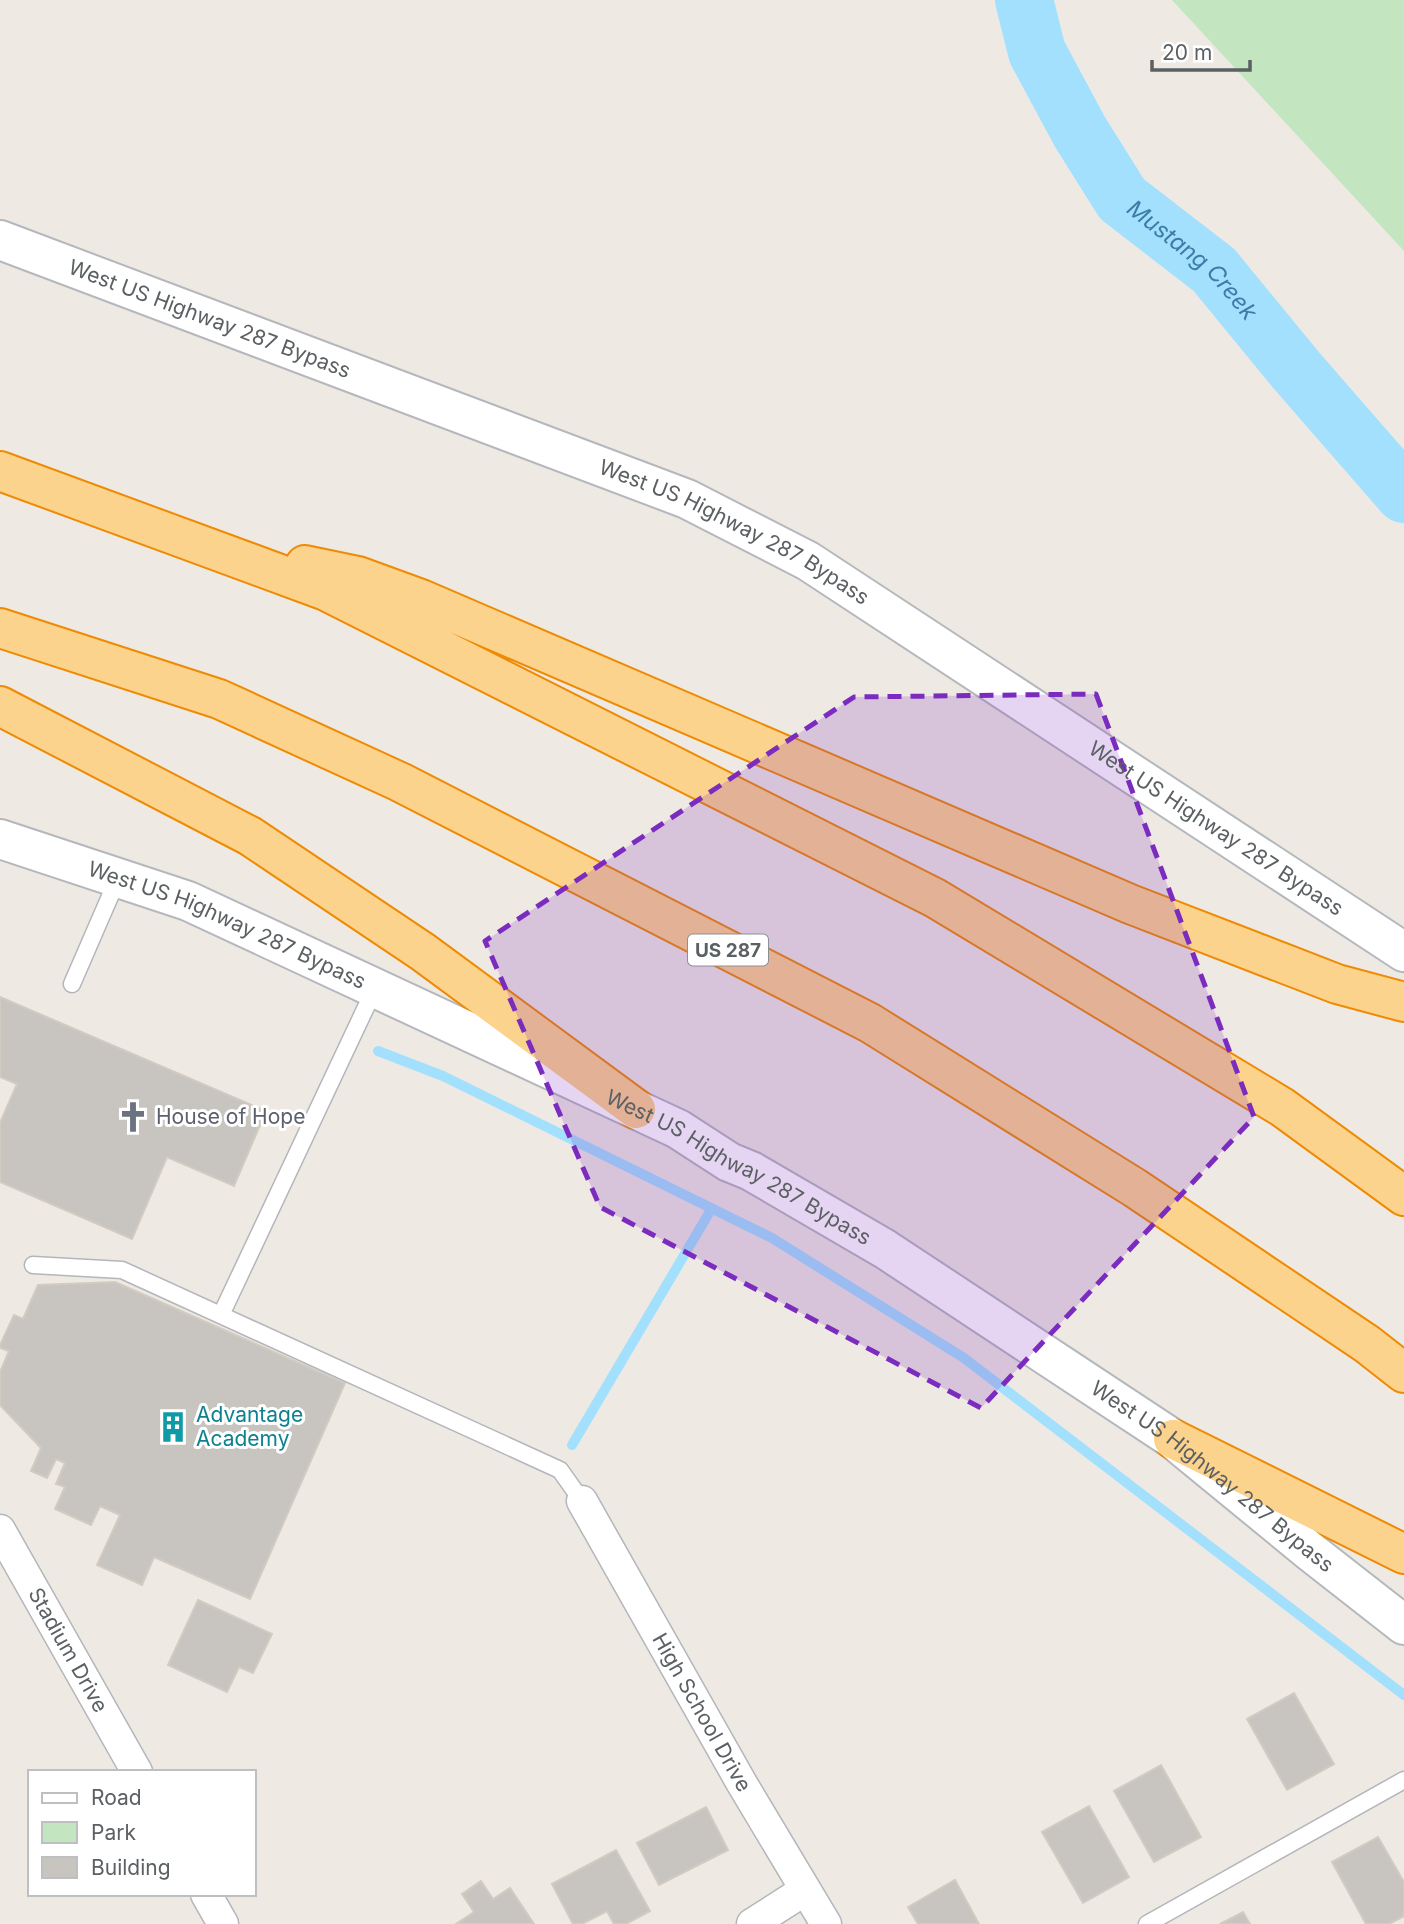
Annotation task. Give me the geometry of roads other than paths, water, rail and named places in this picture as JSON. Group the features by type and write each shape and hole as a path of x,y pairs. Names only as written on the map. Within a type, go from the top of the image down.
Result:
{"highway":[{"path":"0,471 326,592 935,898 1282,1107 1404,1196"},
{"path":"251,564 314,566 358,576 421,599 1130,904 1337,984 1404,1002"},
{"name":"US 287","path":"0,628 232,705 400,782 870,1023 1135,1188 1367,1344 1404,1373"},
{"path":"0,706 250,836 423,951 636,1109"},
{"path":"1173,1439 1404,1554"}],"main road":[{"name":"West US Highway 287 Bypass","path":"0,240 687,499 740,525 808,561 905,623 1404,952"},
{"name":"West US Highway 287 Bypass","path":"0,839 188,901 678,1129 729,1162 751,1171 885,1248 1173,1439 1404,1625"}],"street":[{"name":"High School Drive","path":"582,1501 826,1924"},
{"name":"Stadium Drive","path":"0,1530 8,1554 136,1770"},
{"path":"752,1924 805,1890"},
{"path":"207,1896 223,1924"}],"lane":[{"path":"72,984 118,878"},
{"path":"221,1315 375,988"},
{"path":"33,1265 122,1269 561,1469 582,1501"},
{"path":"1147,1924 1404,1780"}],"waterway":[{"name":"Mustang Creek","path":"1024,0 1037,52 1080,132 1122,199 1214,270 1296,370 1404,494"},
{"path":"378,1051 443,1076 772,1238 964,1358 1404,1695"},
{"path":"572,1445 712,1208"}],"place":[{"name":"House of Hope","path":"133,1117"},
{"name":"Advantage Academy","path":"173,1427"}]}
